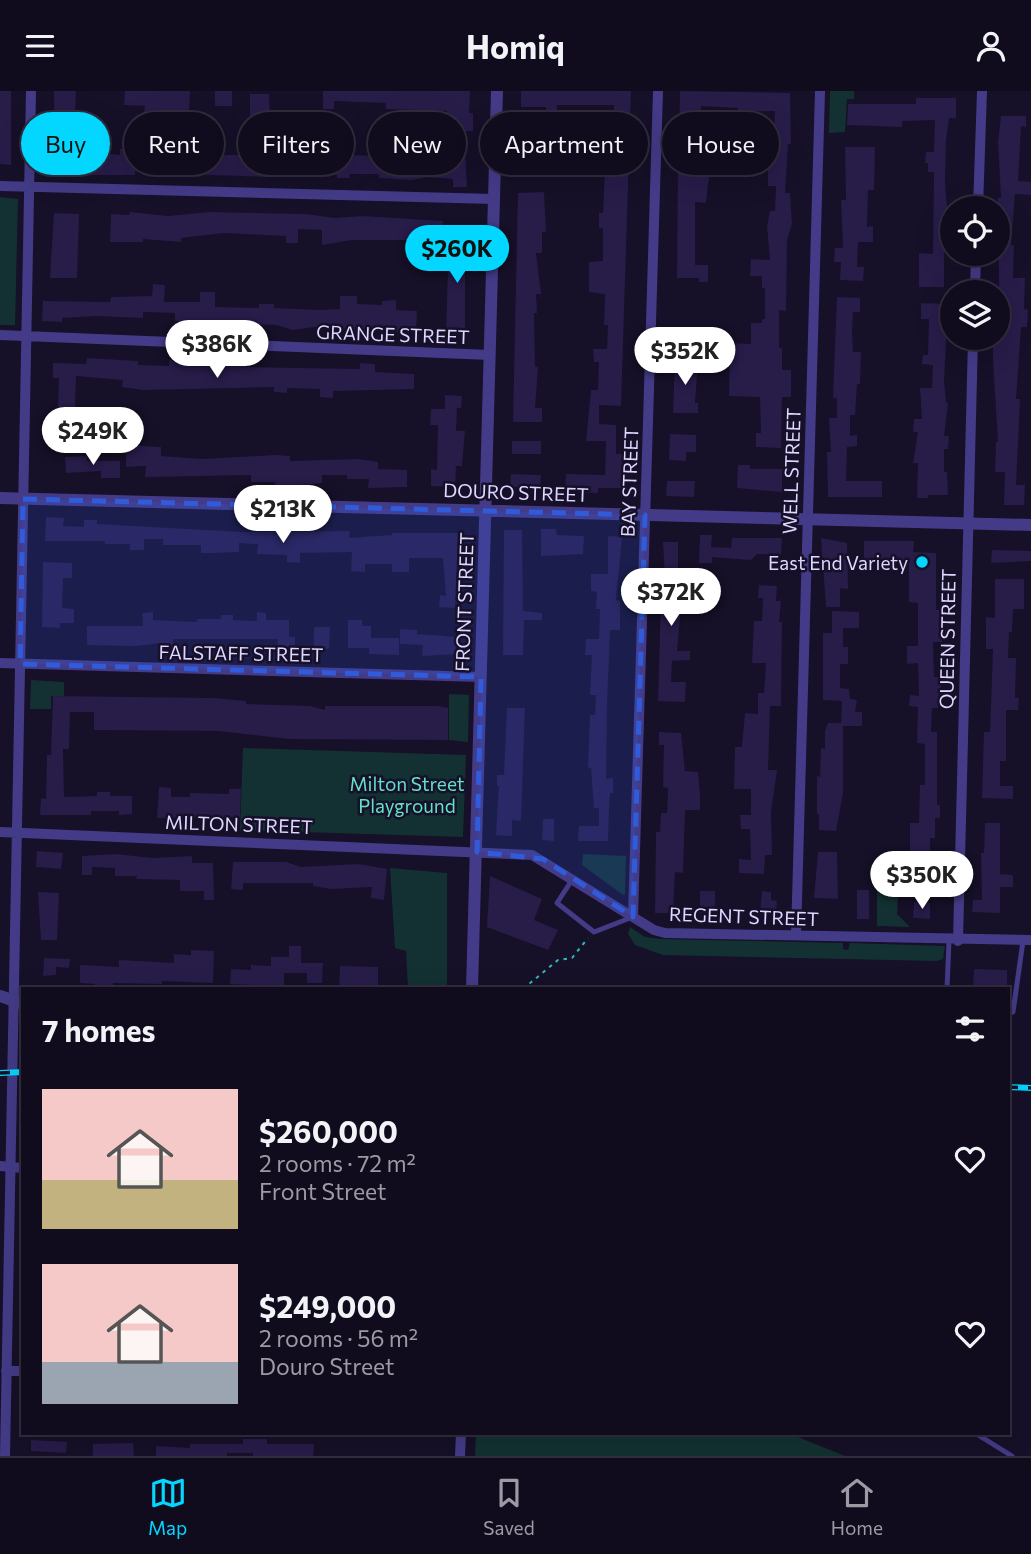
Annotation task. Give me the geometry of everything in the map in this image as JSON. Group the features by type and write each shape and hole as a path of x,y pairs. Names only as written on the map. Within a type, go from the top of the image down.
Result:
{"street":[{"path":"5,1456 5,1166 17,833 31,91"},
{"name":"FRONT STREET","path":"472,987 497,91"},
{"name":"BAY STREET","path":"633,917 658,91"},
{"name":"WELL STREET","path":"796,935 820,91"},
{"path":"978,196 982,91"},
{"path":"0,186 494,199"},
{"name":"GRANGE STREET","path":"0,335 490,355"},
{"name":"QUEEN STREET","path":"954,941 974,350"},
{"name":"DOURO STREET","path":"0,498 1031,525"},
{"name":"FALSTAFF STREET","path":"0,663 481,677"},
{"name":"MILTON STREET","path":"0,832 477,852"},
{"name":"REGENT STREET","path":"477,852 533,855 633,917 665,933 954,941 1027,940"},
{"path":"6,1371 21,1371"},
{"path":"460,1456 461,1435"}],"lane":[{"path":"573,878 557,903 594,932 633,917"},
{"path":"1010,1013 1013,1012 1027,940"},
{"path":"947,987 954,941"},
{"path":"978,1435 1012,1456"}],"path":[{"path":"525,987 558,960 572,958 594,932"}],"highlighted area":[{"path":"23,499 645,515 633,917 543,859 477,852 481,677 20,664"}],"green space":[{"path":"830,91 854,91 854,99 847,99 845,132 829,133"},
{"path":"0,197 18,199 15,325 0,325"},
{"path":"31,680 64,682 64,696 51,696 51,709 30,709"},
{"path":"449,694 469,695 468,742 449,740"},
{"name":"Milton Street Playground","path":"243,748 466,755 463,837 240,830"},
{"path":"583,854 626,856 625,894 582,865"},
{"path":"390,868 447,873 447,987 408,987 406,951 395,948"},
{"path":"899,877 897,914 910,927 877,926 877,885 882,884 883,878"},
{"path":"630,927 645,937 662,939 843,943 843,949 848,950 850,943 945,946 943,959 937,961 663,955 635,945 628,934"},
{"path":"476,1435 793,1435 845,1456 475,1456"}],"building":[{"path":"0,91 11,91 11,165 0,164"},
{"path":"54,91 76,91 75,112 54,112"},
{"path":"125,91 190,91 189,112 144,112 145,106 124,105"},
{"path":"215,91 232,91 232,106 215,106"},
{"path":"323,91 470,91 469,113 473,113 473,131 466,131 466,112 386,109 386,103 334,101 334,109 323,109"},
{"path":"521,91 631,91 630,112 614,112 614,105 557,105 557,112 546,112 546,107 521,107"},
{"path":"680,91 790,93 791,144 788,144 785,193 790,193 792,224 787,240 786,311 779,310 779,348 782,348 782,370 791,370 791,397 782,397 781,448 756,447 756,433 761,433 760,397 729,396 730,343 751,344 751,323 762,323 762,319 765,319 765,288 762,288 762,276 750,276 751,259 770,260 767,226 770,211 775,211 776,186 768,186 768,175 779,175 779,112 738,112 738,108 701,106 701,112 680,112"},
{"path":"250,94 269,94 270,112 250,112"},
{"path":"916,98 956,98 956,118 949,118 946,141 946,196 940,196 940,266 944,266 944,280 940,280 940,287 919,287 919,253 933,254 934,172 928,172 928,163 925,163 926,152 934,152 935,120 902,121 902,127 847,125 848,104 916,104"},
{"path":"1001,116 1026,116 1026,127 1021,126 1018,181 1031,182 1031,195 1015,194 1011,245 1014,245 1013,278 1025,278 1024,309 1028,310 1027,327 1021,327 1016,399 1020,399 1016,485 1025,485 1024,505 1004,505 1005,472 995,472 998,442 993,350 1010,350 1010,280 999,280 999,266 1010,266 1010,196 1001,196 998,142"},
{"path":"845,147 875,147 874,190 868,190 867,227 873,226 873,242 858,242 857,267 864,267 863,281 840,280 841,262 834,262 835,248 843,248 841,200 846,200"},
{"path":"120,149 124,149 124,175 110,175 110,154 120,155"},
{"path":"224,155 238,155 238,175 270,177 212,175 224,175"},
{"path":"354,155 368,156 368,174 354,174"},
{"path":"466,168 467,187 453,187 453,179 379,178 379,175 466,175"},
{"path":"337,175 349,175 350,178 337,178"},
{"path":"605,175 628,175 621,406 599,405 599,424 616,425 616,454 623,454 622,488 598,488 598,493 565,492 566,474 605,475 606,441 586,441 591,390 598,390 599,362 594,362 593,349 607,349 608,325 604,325 605,294 589,292 589,262 603,261 603,228 599,228 599,213 603,213"},
{"path":"678,175 709,175 706,203 695,202 695,265 708,265 708,282 699,282 699,278 677,278"},
{"path":"544,192 546,232 542,232 542,253 536,253 541,294 536,294 537,313 534,313 535,367 538,367 535,408 542,408 542,422 513,422 518,193"},
{"path":"130,212 168,216 210,212 306,214 334,218 362,216 443,221 442,240 352,240 322,245 322,230 298,229 298,243 286,243 286,236 223,233 181,238 181,242 143,239 143,242 110,242 111,214 129,215"},
{"path":"54,213 79,214 77,278 50,278"},
{"path":"449,235 470,237 465,272 465,335 446,334"},
{"path":"153,284 165,285 164,302 200,302 200,292 215,292 215,307 259,308 259,304 274,304 274,308 320,310 340,309 340,296 357,296 357,304 382,305 382,301 396,300 396,310 417,311 416,333 314,327 293,330 276,325 175,321 175,313 143,312 143,318 97,316 62,318 62,322 42,321 43,301 110,302 111,297 152,296"},
{"path":"837,297 860,298 860,312 853,312 852,332 853,352 861,352 860,384 857,384 855,415 850,415 850,436 857,435 857,446 847,447 846,481 882,481 882,497 828,497 827,452 831,452 829,418 837,418 837,398 833,398"},
{"path":"921,303 940,304 940,350 946,350 944,381 948,403 944,436 949,436 948,449 944,449 944,472 947,472 948,495 928,495 928,498 917,498 918,463 913,463 918,432 913,432 914,419 922,419 920,388 932,388 933,365 922,364 923,355 928,355 929,319 921,319"},
{"path":"87,358 169,366 169,360 245,367 360,369 360,363 375,364 375,372 414,374 414,389 333,391 333,398 320,397 320,389 287,388 287,393 274,392 274,387 143,390 122,387 123,380 76,376 74,433 57,432 59,378 53,378 53,363 86,364"},
{"path":"675,359 698,360 695,403 698,403 698,413 673,413"},
{"path":"445,395 462,396 461,408 457,408 456,431 465,431 462,466 456,466 455,487 431,486 431,469 437,470 438,425 430,425 431,409 445,409"},
{"path":"670,434 696,435 696,452 686,452 686,461 669,460"},
{"path":"512,441 541,441 541,454 512,454"},
{"path":"126,445 161,447 161,456 203,459 276,455 290,456 290,461 359,459 378,462 378,469 407,470 407,487 368,488 369,479 347,479 347,475 322,475 322,483 289,486 275,486 275,482 251,482 251,475 145,477 146,466 126,467"},
{"path":"87,456 87,461 120,461 120,478 101,478 101,471 66,473 65,457"},
{"path":"738,465 750,465 750,469 782,469 782,492 737,488"},
{"path":"511,474 541,475 540,487 510,487"},
{"path":"667,481 695,481 694,497 666,496"},
{"path":"46,517 64,518 63,526 84,527 84,520 97,520 97,524 243,532 350,531 349,538 392,533 458,533 455,608 439,607 440,595 446,596 443,558 409,558 409,572 392,572 392,564 365,564 365,572 351,571 352,552 300,553 300,563 287,562 287,555 257,554 258,544 239,543 239,552 201,553 201,545 163,545 163,539 144,539 144,550 130,550 130,544 105,544 105,541 45,541"},
{"path":"541,529 556,529 557,535 584,536 583,554 541,556"},
{"path":"504,530 522,530 523,611 542,613 542,620 524,620 523,655 503,655"},
{"path":"700,535 712,535 711,547 731,548 732,538 782,538 781,555 757,554 751,560 712,557 712,563 699,563"},
{"path":"608,536 622,537 616,600 620,601 620,630 610,630 607,704 606,779 613,778 613,793 610,793 608,841 578,841 579,826 599,826 599,808 594,808 591,768 588,767 590,715 595,715 596,695 590,695 592,655 585,655 586,639 599,639 600,609 596,609 597,592 591,591 591,574 608,574"},
{"path":"821,538 847,543 848,589 840,588 840,607 826,607"},
{"path":"864,541 914,541 913,552 936,553 936,610 942,610 942,642 933,642 934,677 941,677 941,688 938,708 932,708 931,732 937,732 937,805 940,805 940,818 935,818 935,838 930,838 931,882 902,883 902,855 910,855 910,823 919,823 920,785 925,785 925,744 917,743 918,707 909,706 910,695 919,696 918,663 907,664 907,646 918,646 918,603 909,602 909,562 864,559"},
{"path":"663,542 678,542 678,575 684,575 677,651 690,651 690,660 672,661 671,682 686,682 685,702 658,701 661,600 664,600 665,578"},
{"path":"992,550 1031,551 1031,561 991,563"},
{"path":"43,562 72,563 72,578 63,578 62,608 74,609 74,623 60,623 60,628 42,627"},
{"path":"995,579 1024,579 1024,609 1013,609 1012,632 1009,632 1008,658 1016,658 1015,698 1019,698 1018,710 1006,710 1006,761 1000,761 1000,786 1013,786 1013,799 982,798 984,732 990,732 993,649 986,649 986,617 995,618"},
{"path":"759,585 777,586 776,601 781,601 779,622 782,622 781,706 770,706 768,770 777,770 771,812 772,855 765,855 764,874 739,873 739,859 751,860 750,829 741,829 740,815 751,815 751,789 734,789 735,747 742,747 745,713 758,714 758,693 764,693 766,663 752,663 754,621 762,621 763,598 758,598"},
{"path":"832,611 859,612 859,628 843,628 843,647 848,647 848,664 840,664 840,688 849,689 850,699 857,700 855,712 862,712 862,726 843,726 843,793 836,831 819,830 817,814 817,776 820,777 821,748 825,749 825,731 828,723 841,723 842,701 823,700 823,633 832,633"},
{"path":"153,612 153,620 197,622 197,619 221,619 221,615 233,615 233,620 257,621 257,612 266,613 266,620 289,620 289,637 295,637 295,651 277,651 278,639 173,639 173,648 161,647 161,643 136,646 87,645 87,626 143,626 142,613"},
{"path":"348,620 362,620 362,626 371,626 371,638 399,638 399,655 369,654 369,648 348,648"},
{"path":"314,627 330,627 329,649 314,648"},
{"path":"400,629 417,630 417,634 457,637 457,654 422,656 423,645 400,644"},
{"path":"53,696 213,698 246,701 246,704 310,706 325,710 325,706 438,706 448,708 448,740 290,739 219,731 94,730 94,712 70,712 69,749 63,749 64,797 97,796 97,792 110,792 110,796 132,796 132,814 91,811 91,815 40,815 41,798 46,799 47,755 51,755"},
{"path":"507,708 525,708 521,821 512,820 512,836 496,835 499,786 497,775 504,775"},
{"path":"659,732 681,733 685,771 698,772 700,796 700,810 685,810 683,873 675,872 673,913 655,913 656,832 660,832 661,813 667,813 668,788 663,787 664,745 659,745"},
{"path":"159,787 171,788 171,797 190,797 190,793 229,794 229,789 241,789 240,817 157,818"},
{"path":"543,819 554,819 554,841 542,840"},
{"path":"985,823 1000,823 1000,874 1013,875 1013,887 1000,887 1000,913 972,912 973,900 982,900 981,853 984,853"},
{"path":"37,851 63,853 61,869 36,867"},
{"path":"818,852 837,852 838,899 814,898"},
{"path":"115,854 153,858 192,856 192,863 213,863 214,900 204,900 204,891 180,891 180,880 115,876 115,868 92,867 92,875 82,875 82,856"},
{"path":"233,862 286,862 301,867 359,864 387,869 384,900 371,898 372,887 331,889 313,886 313,883 243,883 243,890 231,889"},
{"path":"490,876 542,899 534,920 558,930 548,950 487,927"},
{"path":"857,890 869,890 869,919 857,919"},
{"path":"700,891 715,891 715,913 700,913"},
{"path":"762,891 771,892 771,900 777,901 776,913 760,912"},
{"path":"38,892 59,893 57,940 41,940"},
{"path":"914,902 930,903 930,919 913,918"},
{"path":"289,946 301,946 301,963 323,963 322,983 307,983 307,973 284,973 284,987 230,984 231,969 251,970 251,965 271,966 271,957 289,957"},
{"path":"191,950 214,951 213,983 162,981 162,984 113,983 113,986 95,986 80,983 80,965 119,967 119,960 174,963 174,954 191,955"},
{"path":"44,958 70,959 69,968 56,967 56,975 43,976"},
{"path":"340,966 378,967 378,987 339,987"},
{"path":"974,969 1007,970 1007,987 973,987"},
{"path":"243,1439 267,1439 267,1444 314,1444 313,1456 227,1453 227,1456 156,1456 156,1446 190,1448 190,1444 243,1444"},
{"path":"31,1440 67,1442 66,1453 31,1451"},
{"path":"133,1443 134,1456 93,1456 93,1444"}],"railway":[{"path":"0,1073 21,1072"},
{"path":"1010,1087 1031,1088"}],"place":[{"name":"East End Variety","path":"922,562"}]}
